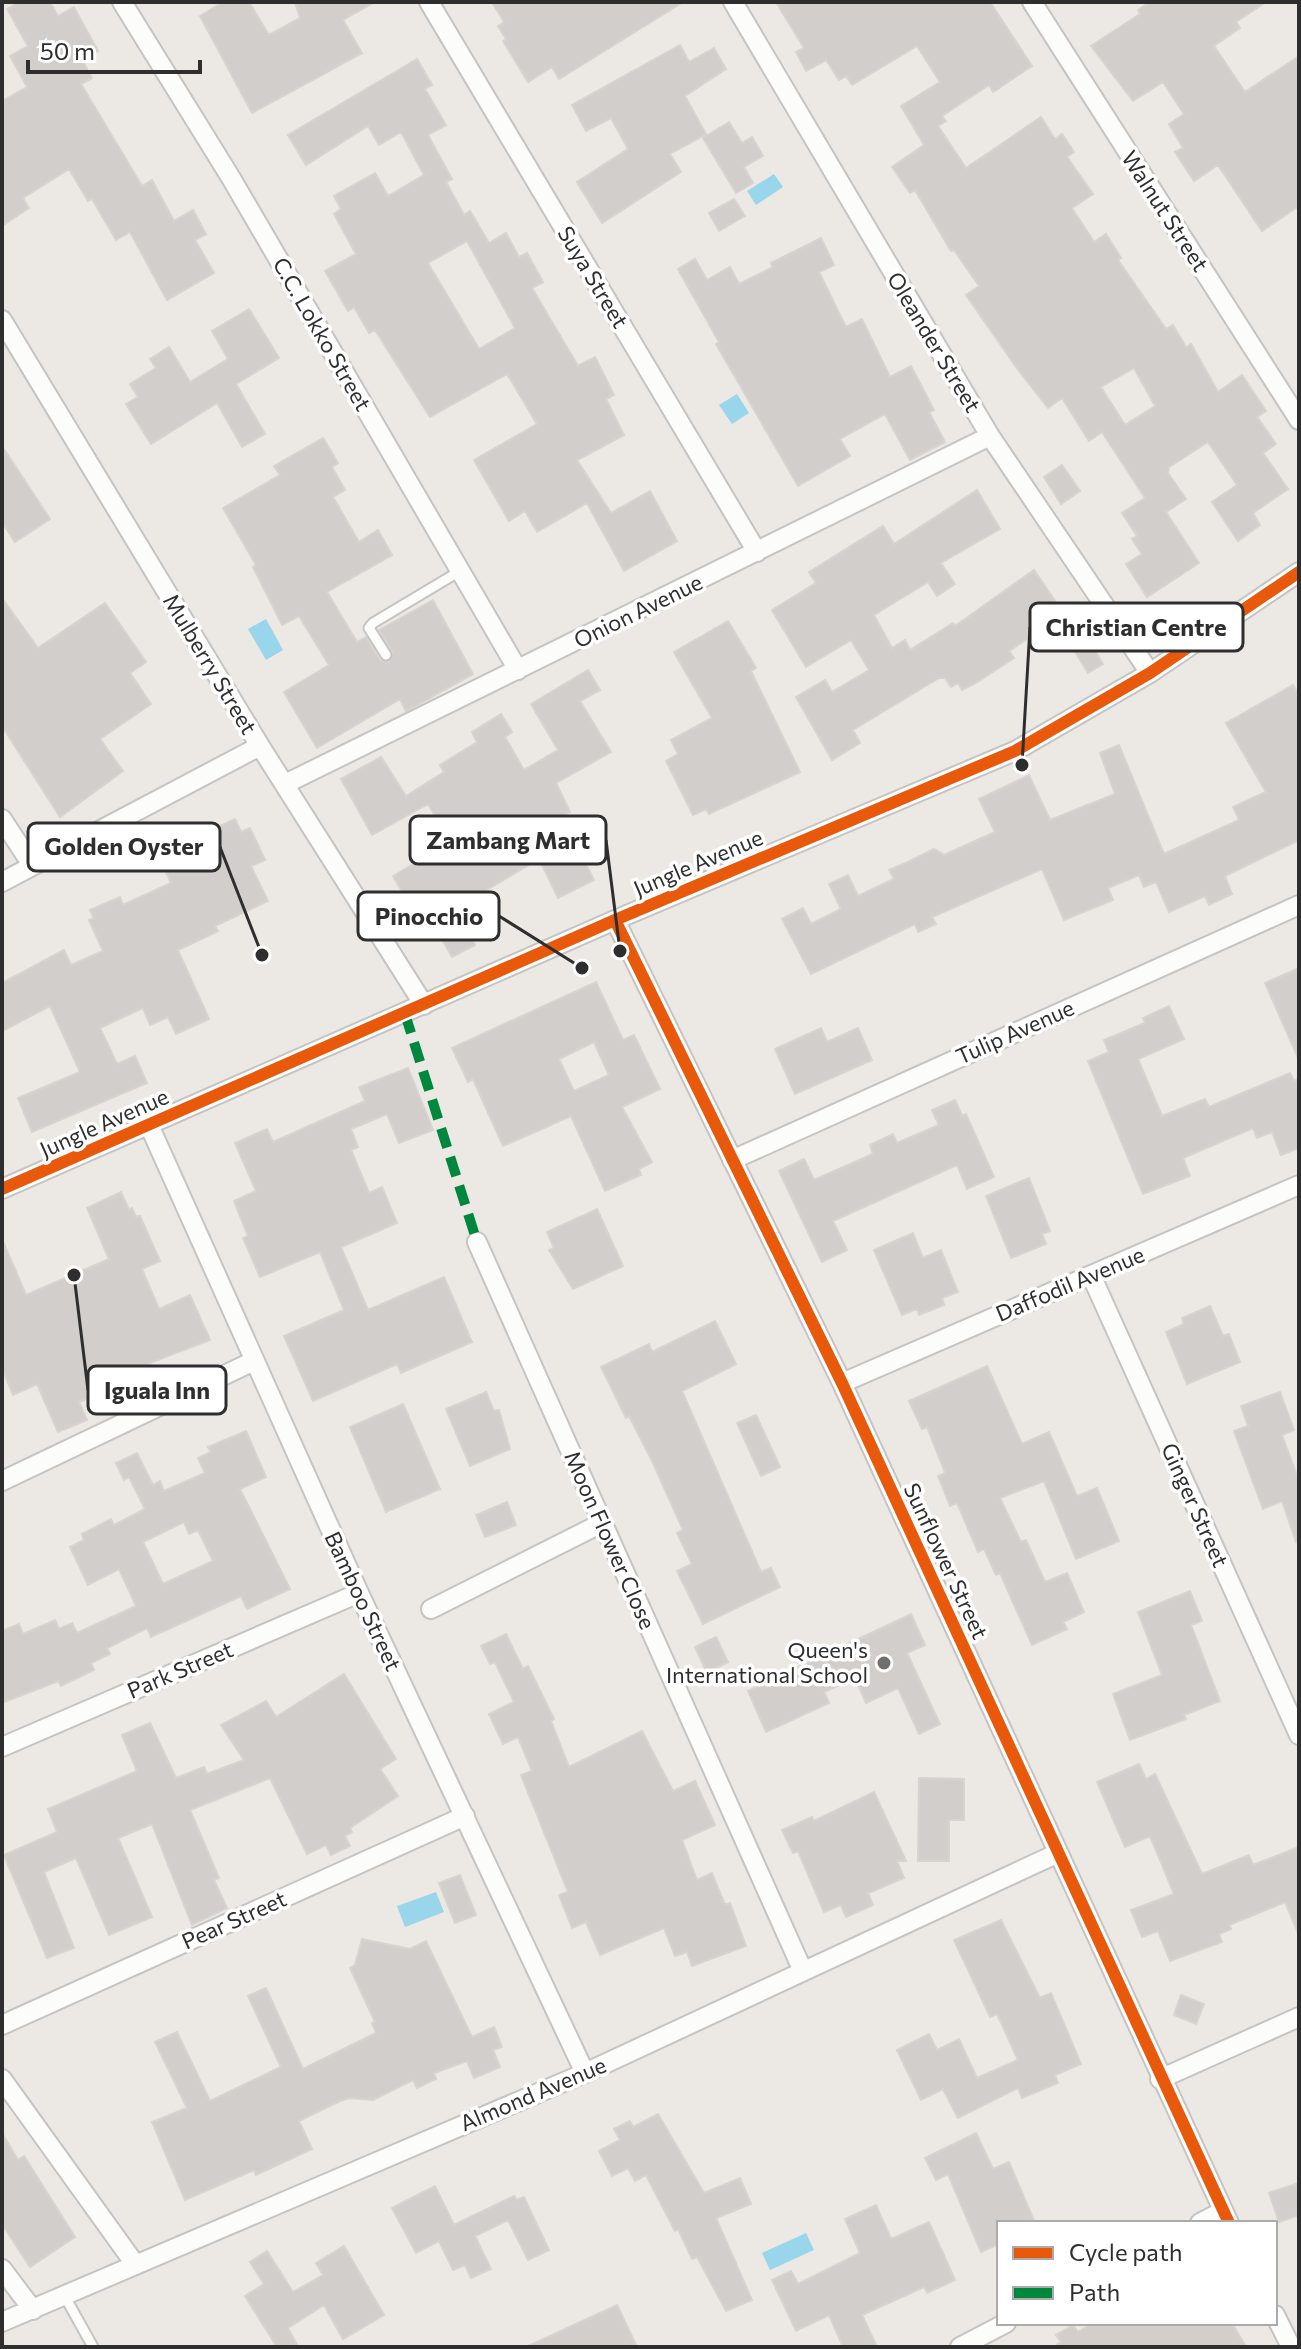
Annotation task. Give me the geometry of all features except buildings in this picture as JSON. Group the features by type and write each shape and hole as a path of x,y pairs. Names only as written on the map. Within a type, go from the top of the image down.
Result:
{"street":[{"name":"C.C. Lokko Street","path":"122,2 231,178 518,670"},
{"name":"Suya Street","path":"429,2 757,552"},
{"name":"Oleander Street","path":"733,2 990,436 1150,673"},
{"name":"Walnut Street","path":"1032,2 1299,420"},
{"name":"Mulberry Street","path":"2,320 260,746 424,1005"},
{"name":"Onion Avenue","path":"285,784 990,436"},
{"name":"Jungle Avenue","path":"2,1189 615,920 1015,751 1150,673 1299,572"},
{"path":"2,882 260,746"},
{"path":"2,819 32,865"},
{"name":"Tulip Avenue","path":"732,1160 1299,905"},
{"name":"Sunflower Street","path":"615,920 842,1383 1226,2217"},
{"name":"Bamboo Street","path":"149,1125 359,1593 585,2073"},
{"name":"Daffodil Avenue","path":"842,1383 1299,1185"},
{"name":"Moon Flower Close","path":"477,1242 802,1969"},
{"name":"Ginger Street","path":"1091,1275 1299,1735"},
{"path":"2,1481 254,1361"},
{"path":"431,1609 602,1523"},
{"name":"Park Street","path":"2,1747 359,1593"},
{"name":"Pear Street","path":"2,2025 465,1816"},
{"name":"Almond Avenue","path":"2,2322 585,2073 802,1969 1058,1853"},
{"path":"1160,2079 1299,2017"},
{"path":"2,2079 135,2264"},
{"path":"2,2269 33,2310"},
{"path":"1277,2320 1288,2346"},
{"path":"960,2347 1002,2325"}],"lane":[{"path":"386,655 369,628 373,623 460,571"},
{"path":"64,2295 93,2347"}],"water":[{"path":"774,174 783,187 756,205 747,191"},
{"path":"737,394 749,413 732,424 719,405"},
{"path":"266,619 283,650 266,660 248,629"},
{"path":"436,1892 444,1912 405,1927 397,1906"},
{"path":"806,2233 814,2250 770,2270 762,2253"}],"marked path":[{"path":"405,1014 477,1242"}],"cycle path":[{"path":"2,1189 615,920 1015,751 1150,673 1299,572"},
{"path":"615,920 842,1383 1228,2221"}],"place":[{"name":"Christian Centre","path":"1022,765"},
{"name":"Zambang Mart","path":"620,951"},
{"name":"Golden Oyster","path":"262,955"},
{"name":"Pinocchio","path":"582,968"},
{"name":"Iguala Inn","path":"74,1275"},
{"name":"Queen's International School","path":"884,1663"}]}
